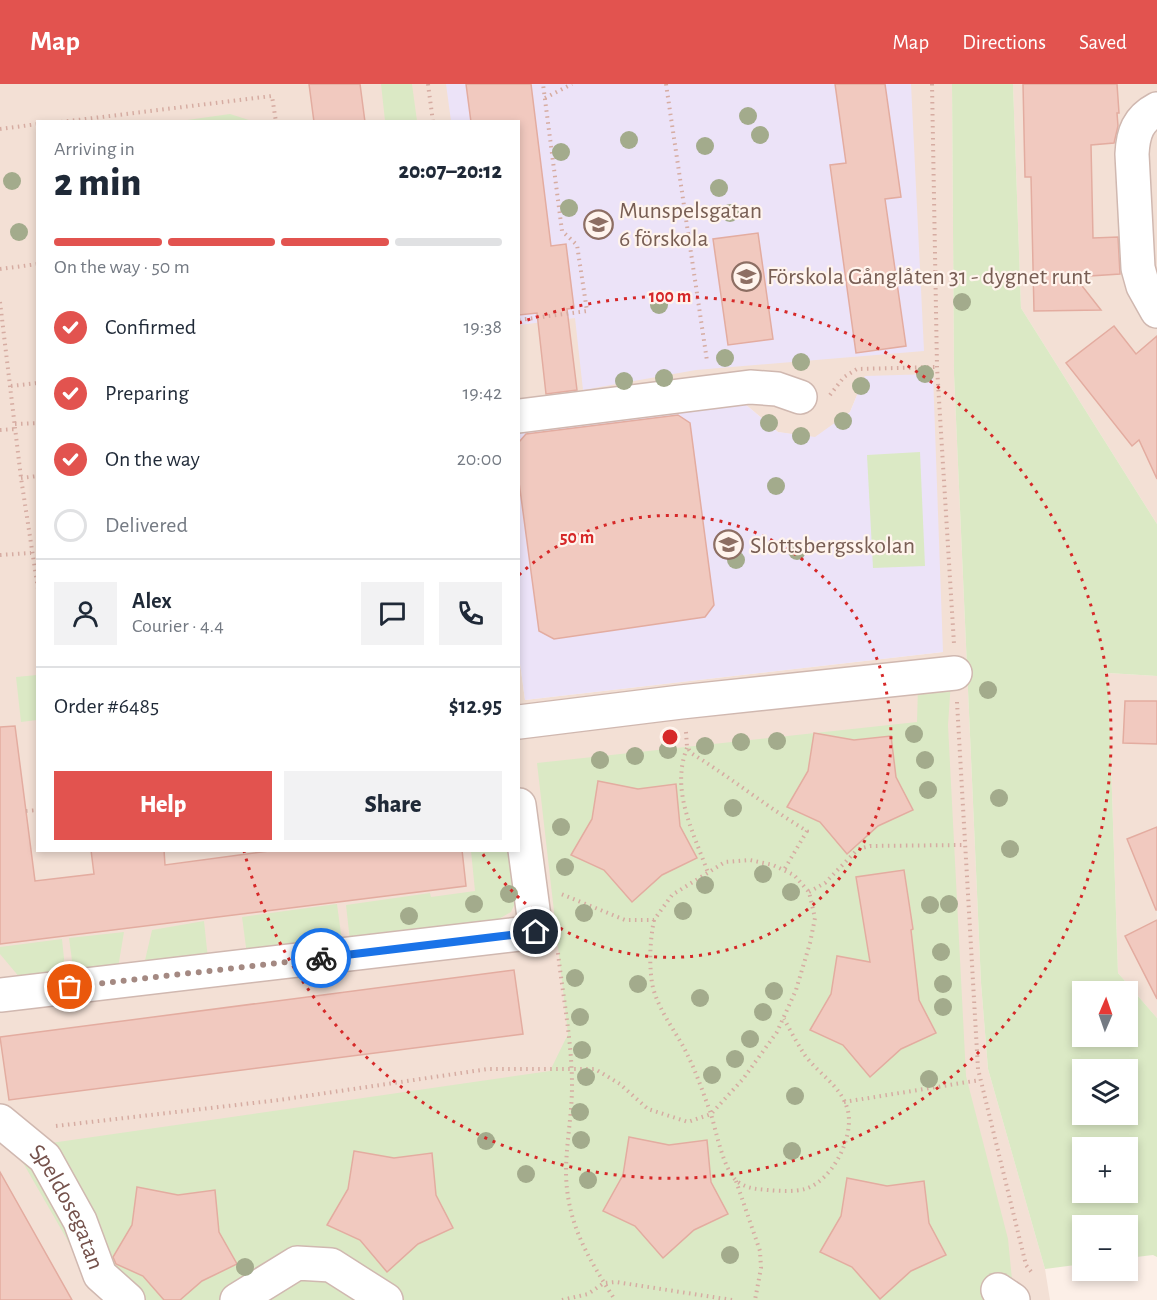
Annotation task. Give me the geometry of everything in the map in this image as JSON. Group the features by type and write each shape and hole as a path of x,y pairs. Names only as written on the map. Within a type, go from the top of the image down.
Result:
{"street":[{"path":"1157,109 1142,119 1133,135 1132,154 1138,268 1143,286 1157,311"},
{"path":"520,416 750,387 777,389 800,397"},
{"path":"520,722 955,673"},
{"path":"0,995 536,932 520,812"},
{"name":"Speldosegatan","path":"7,1126 45,1158 80,1221 100,1275 128,1300"},
{"path":"237,1300 297,1263 331,1265 386,1300"}],"path":[{"path":"428,84 433,120"},
{"path":"520,320 587,311 577,245 562,231 543,84"},
{"path":"545,98 573,84"},
{"path":"666,84 711,392"},
{"path":"77,120 272,96 276,120"},
{"path":"0,129 36,124"},
{"path":"0,269 36,264"},
{"path":"0,302 31,553 35,563"},
{"path":"800,397 830,395 844,377 857,369 937,367"},
{"path":"11,386 36,383"},
{"path":"0,430 36,423"},
{"path":"21,478 36,476"},
{"path":"0,555 31,553"},
{"path":"681,702 687,747 682,768 685,811 708,873"},
{"path":"687,747 691,753 807,831 784,870"},
{"path":"26,811 36,810"},
{"path":"809,892 825,883 858,849 870,846 965,845"},
{"path":"7,1126 279,1100 488,1069 595,1069 620,1084 648,1109 688,1122 711,1114 743,1079 777,1032 796,990 815,918 809,892 794,875 772,865 750,860 725,862 672,895 654,920 649,946 653,985 664,1015 688,1056 711,1114 721,1150 736,1181 760,1251 761,1268 756,1300"},
{"path":"531,894 555,891 625,920 654,920"},
{"path":"536,932 557,948 572,1070 566,1174 568,1195 578,1237 590,1262 615,1300"},
{"path":"736,1181 749,1189 775,1191 805,1189 824,1177 839,1160 848,1133 848,1112 844,1102 833,1084 805,1056 783,1018"},
{"path":"844,1102 980,1080"},
{"path":"562,1300 588,1294 604,1283 616,1282 732,1300"}],"shaded area":[{"path":"0,84 952,84 954,374 981,983 988,1069 1045,1269 1050,1300 0,1300"},
{"name":"Munspelsgatan 6 förskola","path":"446,84 911,84 924,351 696,370 583,390 575,318 520,325 520,120 451,120"},
{"path":"1013,84 1157,84 1157,524 1021,308"},
{"name":"Slottsbergsskolan","path":"933,374 943,652 525,700 520,663 520,429 745,404 778,432 815,437 850,412 865,376"},
{"path":"1108,673 1157,676 1157,1018 1138,996 1138,981 1125,981 1118,973"}],"green space":[{"path":"381,84 412,84 417,120 385,120"},
{"path":"952,84 1013,84 1021,308 1157,524 1157,676 1108,673 1118,973 1125,981 1072,981 1072,1047 1138,1047 1138,996 1157,1018 1157,1257 1153,1255 1138,1257 1138,1215 1072,1215 1072,1265 1045,1269 988,1069 981,983 954,374"},
{"path":"230,114 249,120 187,120"},
{"path":"920,452 925,566 873,568 867,455"},
{"path":"36,675 36,720 21,722 16,677"},
{"path":"951,681 948,725 966,1076 1008,1239 1014,1300 105,1300 96,1290 22,1161 30,1146 550,1071 568,1034 537,763 917,722 918,687"},
{"path":"471,852 513,852 516,901 511,912 497,920 350,941 346,905 430,893 431,897 475,891"},
{"path":"337,904 342,941 247,955 242,917"},
{"path":"204,921 208,959 143,969 152,930"},
{"path":"124,932 118,968 74,976 69,938"},
{"path":"62,939 66,978 26,985 0,954 0,947"}],"building":[{"path":"309,84 360,84 365,120 314,120"},
{"path":"466,84 531,84 551,246 566,244 574,308 567,309 577,390 546,394 537,313 520,315 520,120 471,120"},
{"path":"835,84 885,84 901,197 885,199 906,346 856,353 830,165 846,163"},
{"path":"1023,84 1117,84 1119,113 1117,113 1118,126 1114,143 1091,145 1093,238 1118,237 1120,274 1075,277 1101,310 1034,311 1031,177 1025,177"},
{"path":"758,233 773,339 728,345 713,239"},
{"path":"1114,326 1136,354 1157,336 1157,479 1139,440 1132,446 1066,363"},
{"path":"678,415 690,423 714,605 705,617 554,639 539,631 520,489 520,441 526,434"},
{"path":"1125,701 1157,701 1157,744 1123,743"},
{"path":"15,726 35,881 94,874 91,852 164,852 165,865 262,852 462,852 466,886 0,944 0,727"},
{"path":"814,733 854,740 891,736 896,777 913,810 878,826 847,854 820,822 787,807 808,771"},
{"path":"598,781 638,789 676,784 680,826 697,858 662,875 632,902 604,870 571,855 592,819"},
{"path":"1157,827 1157,910 1156,910 1127,839"},
{"path":"904,870 913,929 911,930 919,1000 936,1033 901,1049 870,1077 843,1045 810,1030 831,994 837,956 870,962 856,877"},
{"path":"1157,920 1157,999 1125,936"},
{"path":"514,970 523,1034 9,1100 0,1037"},
{"path":"629,1137 669,1145 707,1140 711,1182 728,1214 694,1230 663,1258 635,1226 603,1211 623,1175"},
{"path":"354,1151 394,1158 432,1153 436,1195 453,1228 418,1244 387,1272 360,1240 327,1225 348,1189"},
{"path":"0,1172 72,1300 0,1300"},
{"path":"847,1178 887,1186 924,1181 929,1223 946,1255 911,1271 880,1299 852,1267 820,1252 841,1216"},
{"path":"137,1187 178,1195 215,1190 219,1232 237,1264 202,1281 180,1300 164,1300 143,1276 116,1264 113,1257 132,1225"}],"way so far":[{"path":"70,987 321,958"}],"place":[{"name":"Munspelsgatan 6 förskola","path":"598,224"},
{"name":"Förskola Gånglåten 31 - dygnet runt","path":"746,276"},
{"name":"Slottsbergsskolan","path":"729,545"}],"route":[{"path":"321,958 536,932"}]}
